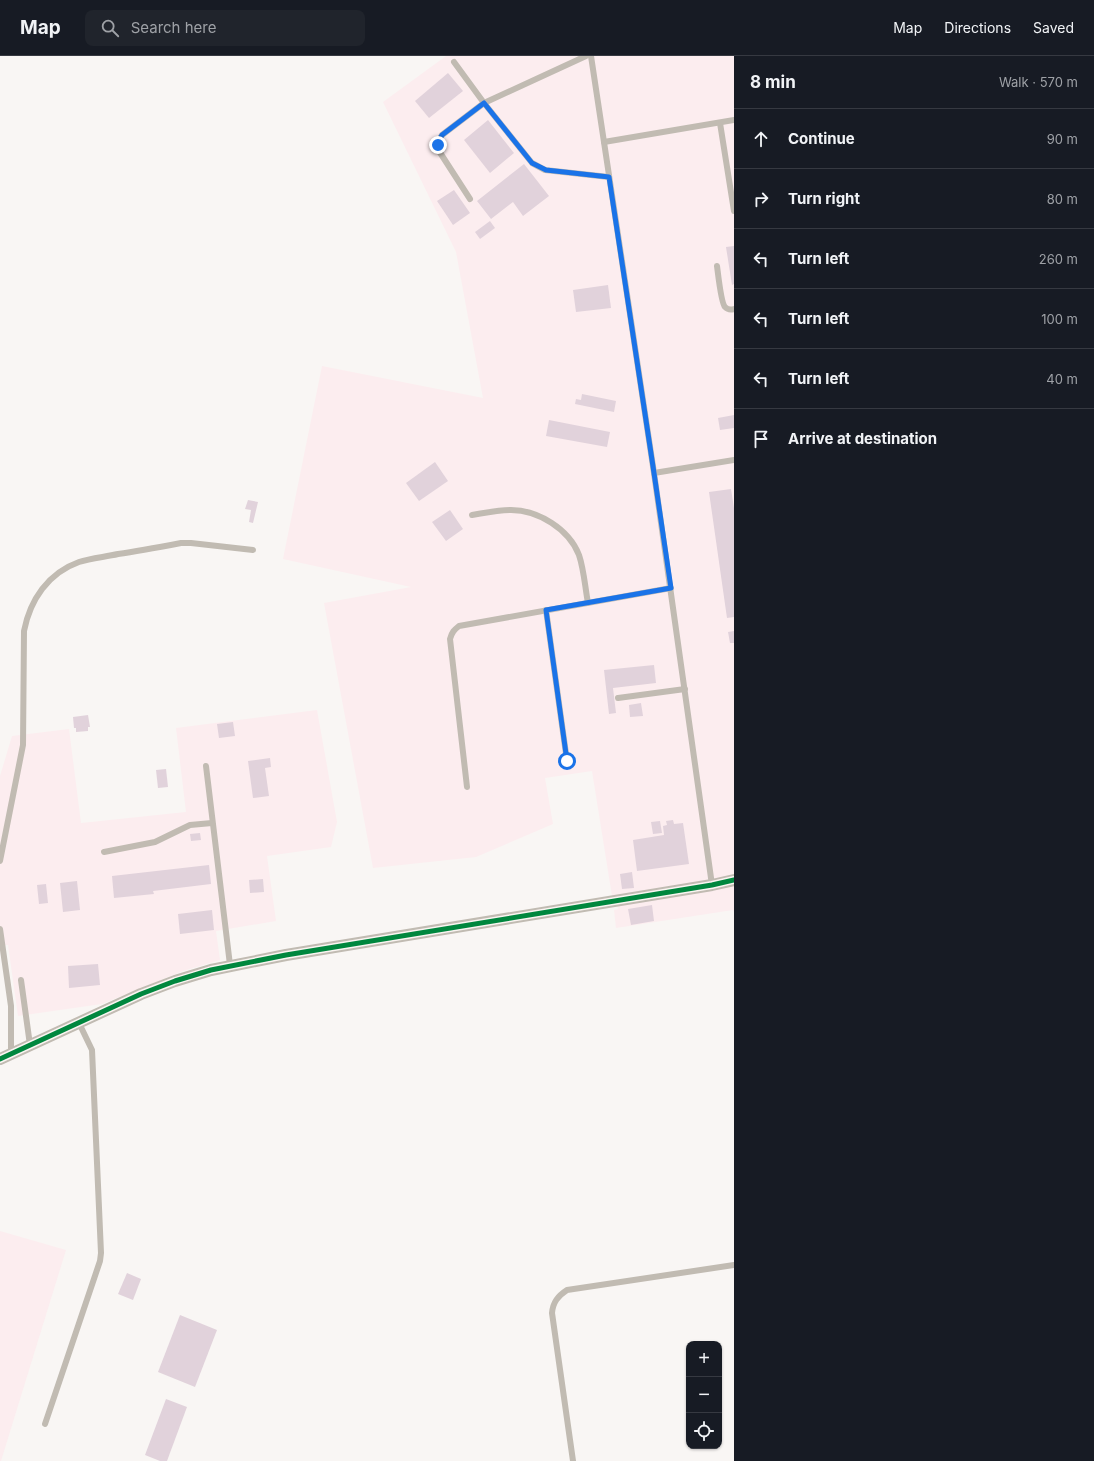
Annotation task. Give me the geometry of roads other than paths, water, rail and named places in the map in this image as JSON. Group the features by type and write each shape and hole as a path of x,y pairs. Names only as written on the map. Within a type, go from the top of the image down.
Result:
{"street":[{"path":"5,1057 141,994 175,981 230,965 286,954 712,885 734,880"}],"lane":[{"path":"470,199 439,151 438,145 442,135 484,103 586,56"},
{"path":"591,56 671,588 712,885"},
{"path":"454,62 484,103 532,163 546,170 609,177"},
{"path":"604,142 734,120"},
{"path":"720,122 734,211"},
{"path":"717,266 723,303 727,309 734,309"},
{"path":"654,473 734,460"},
{"path":"472,515 510,510 540,517 553,524 573,543 578,554 582,566 588,603"},
{"path":"0,861 23,745 24,631 27,616 34,601 42,590 58,573 80,561 181,543 253,550"},
{"path":"468,787 450,638 452,633 459,626 671,588"},
{"path":"546,610 567,761"},
{"path":"618,698 685,689"},
{"path":"206,766 230,965"},
{"path":"104,852 155,842 190,825 212,823"},
{"path":"0,929 11,1006 5,1057"},
{"path":"22,980 30,1045"},
{"path":"45,1424 100,1261 101,1253 92,1050 79,1023"},
{"path":"573,1461 552,1313 556,1300 561,1294 568,1290 734,1265"}]}
